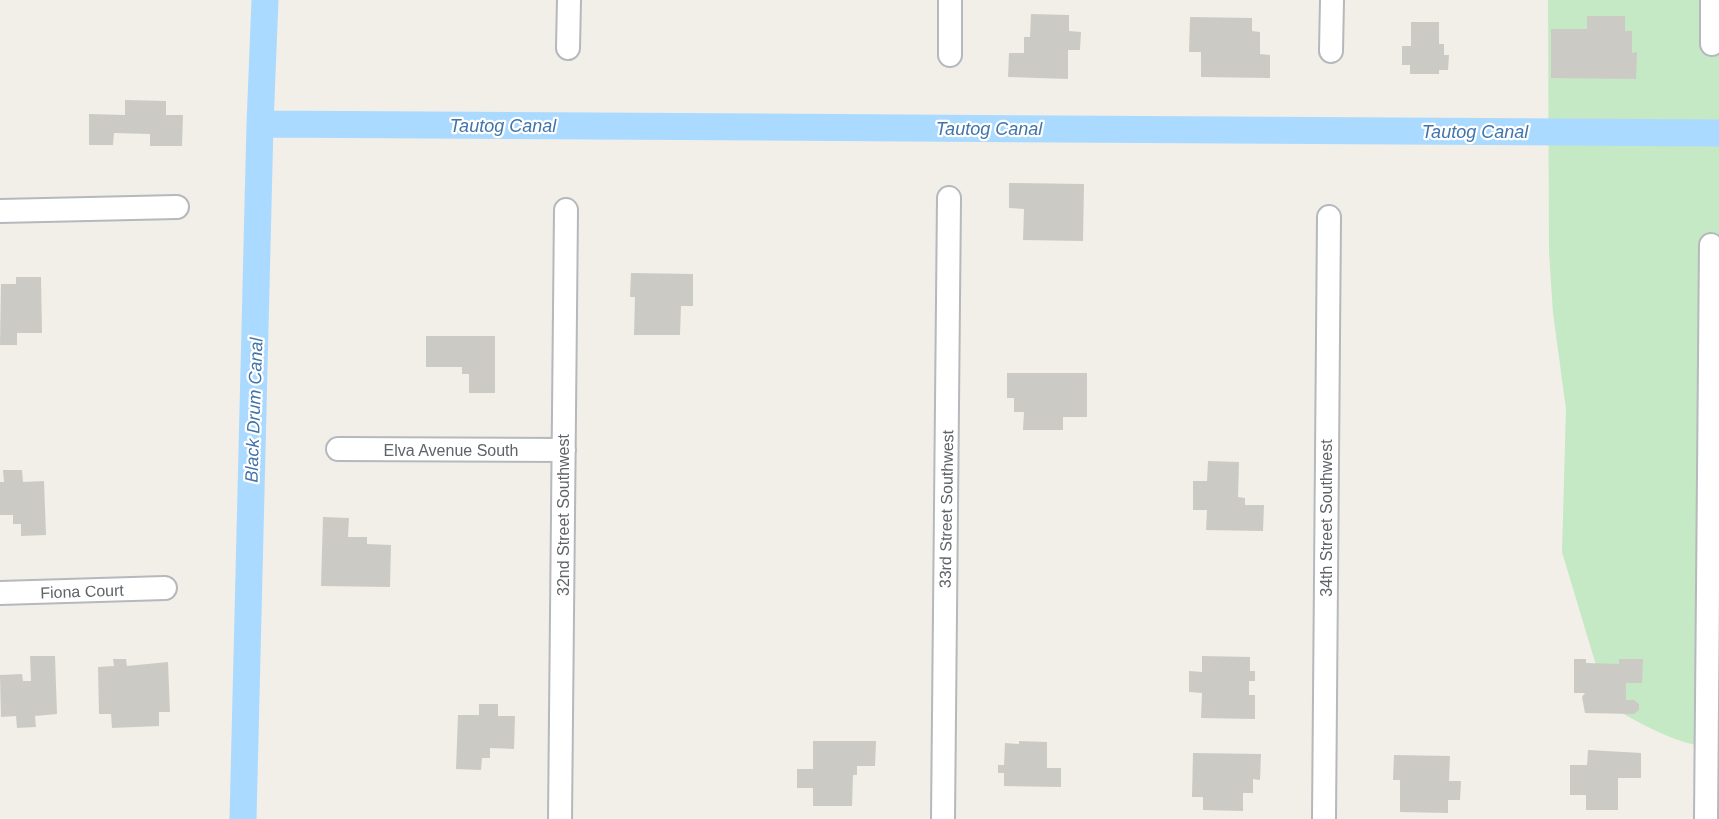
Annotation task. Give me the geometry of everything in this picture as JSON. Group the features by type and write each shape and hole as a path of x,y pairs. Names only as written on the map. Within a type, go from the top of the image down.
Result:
{"street":[{"path":"568,48 569,0"},
{"path":"950,0 950,55"},
{"path":"1331,51 1332,0"},
{"path":"1712,0 1712,44"},
{"name":"33rd Street Southwest","path":"943,819 949,198"},
{"path":"0,211 177,207"},
{"name":"32nd Street Southwest","path":"560,819 566,210"},
{"name":"34th Street Southwest","path":"1324,819 1329,217"},
{"path":"1706,819 1711,245"},
{"name":"Elva Avenue South","path":"338,449 564,450"},
{"name":"Fiona Court","path":"0,593 165,588"}],"green space":[{"path":"1548,0 1719,0 1719,748 1704,747 1675,739 1647,727 1608,705 1562,552 1566,409 1553,313 1549,251"}],"building":[{"path":"1031,14 1069,15 1069,31 1081,32 1080,50 1068,50 1068,79 1008,77 1009,53 1024,53 1024,37 1030,37"},
{"path":"1587,16 1625,16 1625,31 1632,31 1632,53 1637,52 1636,79 1551,78 1551,29 1587,29"},
{"path":"1190,17 1252,18 1252,31 1260,32 1260,54 1270,55 1270,78 1201,77 1201,52 1189,52"},
{"path":"1411,22 1439,22 1439,44 1444,44 1444,55 1449,55 1448,70 1439,70 1439,74 1410,74 1410,65 1402,65 1402,46 1411,46"},
{"path":"125,100 166,101 166,115 183,115 182,146 150,146 150,134 114,133 113,145 89,145 89,114 125,115"},
{"path":"1009,183 1084,184 1083,241 1023,240 1024,209 1009,208"},
{"path":"631,273 693,274 693,306 681,306 680,335 634,335 635,297 630,297"},
{"path":"16,277 41,277 42,333 17,333 17,345 0,345 1,284 16,284"},
{"path":"426,336 495,336 495,393 469,393 469,374 462,374 462,367 426,367"},
{"path":"1007,373 1087,373 1087,417 1063,417 1063,430 1023,430 1024,412 1014,412 1014,398 1007,398"},
{"path":"1208,461 1239,462 1238,497 1245,498 1245,505 1264,505 1263,531 1206,530 1207,510 1193,510 1193,481 1207,481"},
{"path":"3,470 22,470 23,482 44,481 46,535 21,536 21,524 13,524 13,515 0,515 0,482 4,482"},
{"path":"323,517 349,518 348,537 367,537 367,544 391,545 390,587 321,586"},
{"path":"30,656 55,656 57,714 35,716 36,727 17,728 16,716 1,717 0,675 22,674 23,681 31,681"},
{"path":"1202,656 1250,657 1250,671 1255,671 1255,681 1249,681 1249,695 1255,695 1255,719 1201,718 1202,693 1189,692 1189,671 1202,672"},
{"path":"113,659 126,659 127,666 168,662 170,712 159,712 159,726 112,728 111,714 99,714 98,667 114,666"},
{"path":"1574,659 1586,659 1586,663 1619,664 1619,659 1643,659 1642,683 1626,683 1626,700 1634,700 1639,704 1639,710 1634,714 1585,713 1582,697 1585,693 1574,693"},
{"path":"479,704 498,704 498,716 515,716 514,749 490,748 490,758 482,758 481,770 456,769 458,715 479,715"},
{"path":"813,741 876,741 875,766 857,766 857,775 853,775 852,806 813,806 813,788 797,788 797,769 813,769"},
{"path":"1019,741 1047,742 1047,768 1061,768 1061,787 1004,786 1004,773 998,773 998,765 1004,765 1005,743 1019,744"},
{"path":"1588,750 1641,753 1641,778 1618,778 1618,810 1586,810 1586,795 1570,795 1570,765 1587,765"},
{"path":"1193,753 1261,754 1260,780 1253,779 1253,793 1243,793 1243,811 1203,810 1203,797 1192,797"},
{"path":"1394,755 1450,756 1449,781 1461,781 1460,800 1448,800 1448,813 1400,812 1400,780 1393,780"}],"waterway":[{"name":"Black Drum Canal","path":"243,819 265,0"},
{"name":"Tautog Canal","path":"260,124 1719,133"}]}
